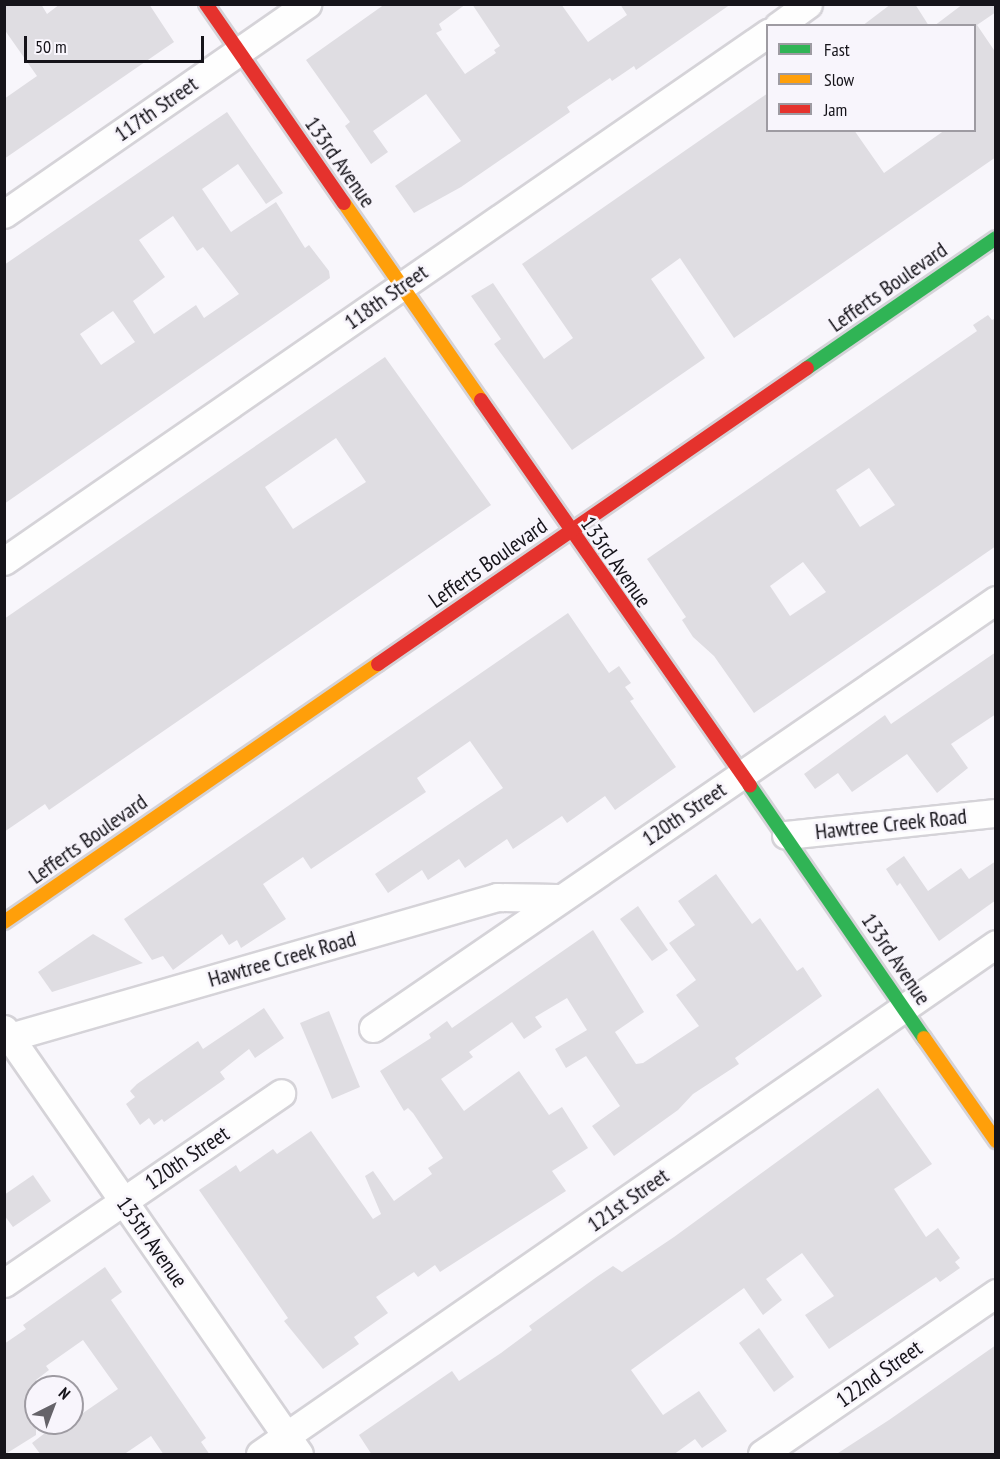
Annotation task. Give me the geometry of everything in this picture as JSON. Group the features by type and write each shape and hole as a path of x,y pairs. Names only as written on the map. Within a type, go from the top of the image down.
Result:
{"street":[{"name":"133rd Avenue","path":"206,4 570,532 741,777 786,835 996,1141"},
{"name":"117th Street","path":"4,214 307,4"},
{"path":"781,24 808,4"},
{"name":"118th Street","path":"4,561 766,34"},
{"name":"Lefferts Boulevard","path":"4,922 996,238"},
{"name":"120th Street","path":"373,1028 557,898 741,777 996,600"},
{"name":"Hawtree Creek Road","path":"786,835 996,813"},
{"name":"Hawtree Creek Road","path":"7,1033 497,897 557,898"},
{"name":"121st Street","path":"260,1455 293,1445 996,944"},
{"name":"135th Avenue","path":"7,1033 293,1445"},
{"name":"120th Street","path":"4,1283 281,1093"},
{"name":"122nd Street","path":"762,1455 996,1293"}],"building":[{"path":"4,4 41,4 47,14 60,4 149,4 174,42 4,159 4,99 37,76 4,29"},
{"path":"385,4 466,4 439,24 442,30 436,33 465,74 496,53 494,50 500,46 472,4 561,4 588,42 627,15 620,4 731,4 636,70 634,66 612,81 610,78 567,107 570,112 461,187 414,213 395,186 461,141 426,94 373,131 388,152 371,164 345,126 350,122 306,60"},
{"path":"891,4 915,4 928,24 865,24"},
{"path":"963,4 996,4 996,12 977,25 996,53 996,157 734,338 680,258 651,279 705,358 572,450 494,344 501,339 471,296 493,283 544,359 573,338 522,264 766,94 766,132 855,132 884,173 942,132 976,132 976,24 937,24"},
{"path":"227,112 283,193 266,204 238,164 202,189 231,232 276,202 305,248 309,245 329,271 330,278 4,504 4,265","holes":["173,216 197,251 203,247 239,294 204,318 196,305 154,334 133,301 165,277 139,240","113,311 135,342 101,365 80,334"]},
{"path":"988,315 992,320 996,318 996,546 754,713 714,656 693,637 682,620 686,617 647,559 977,331 973,325","holes":["869,468 895,505 860,527 836,490","803,562 826,592 790,616 770,586"]},
{"path":"385,357 491,505 49,810 45,804 4,832 4,619","holes":["336,438 366,482 293,529 265,487"]},
{"path":"568,613 609,673 619,666 631,683 625,687 634,699 630,701 676,767 615,810 605,796 567,823 562,816 513,849 507,839 465,868 459,859 428,880 422,870 388,893 375,874 503,788 470,741 417,778 426,792 311,869 303,857 263,884 286,919 241,948 237,940 229,945 222,934 173,970 163,956 152,960 124,919"},
{"path":"996,652 996,714 951,744 968,768 937,793 907,754 852,792 838,773 815,789 804,774 885,715 891,724"},
{"path":"904,856 928,891 961,868 969,879 996,861 996,900 939,941 900,883 897,886 886,869"},
{"path":"716,874 752,924 760,918 797,971 803,967 822,996 735,1058 739,1064 693,1094 678,1110 614,1156 592,1126 620,1106 586,1056 566,1068 555,1049 587,1030 567,998 535,1017 542,1027 524,1039 512,1022 469,1052 473,1057 441,1079 464,1111 519,1071 549,1115 562,1107 588,1148 552,1171 566,1191 440,1272 435,1265 418,1277 414,1272 376,1297 388,1313 354,1337 359,1344 323,1369 284,1321 288,1318 199,1190 236,1165 240,1172 273,1149 277,1154 311,1131 373,1219 381,1214 365,1176 373,1171 394,1201 432,1174 428,1168 443,1158 413,1113 408,1108 404,1111 380,1071 431,1038 429,1034 447,1021 452,1028 593,930 644,1012 615,1032 636,1064 643,1063 699,1026 676,995 696,980 669,943 695,925 678,901"},
{"path":"638,906 668,950 652,961 620,919"},
{"path":"93,934 143,963 52,992 38,972"},
{"path":"264,1008 284,1038 255,1058 249,1049 220,1072 225,1079 164,1122 162,1119 154,1125 149,1118 140,1125 126,1104 135,1097 130,1091 137,1084 198,1041 203,1049"},
{"path":"329,1011 360,1087 332,1099 300,1023"},
{"path":"878,1088 932,1164 894,1189 926,1237 938,1228 960,1258 955,1262 960,1268 940,1282 936,1277 829,1349 805,1315 834,1296 802,1253 766,1279 782,1300 763,1315 744,1288 631,1370 663,1415 699,1391 727,1431 702,1448 695,1439 673,1455 372,1455 359,1435 452,1371 459,1381 501,1353 532,1330 529,1326 598,1276 613,1266 622,1272 674,1237"},
{"path":"33,1175 51,1201 13,1227 4,1215 4,1195"},
{"path":"105,1267 122,1292 111,1300 206,1438 201,1442 210,1455 164,1455 151,1436 123,1455 41,1455 32,1443 42,1435 84,1435 84,1412 118,1389 83,1340 46,1366 49,1370 42,1375 24,1375 24,1435 36,1435 4,1455 4,1344 26,1329 23,1325"},
{"path":"759,1328 794,1377 774,1392 739,1343"},
{"path":"996,1345 996,1455 835,1455 889,1420"}],"traffic: fast":[{"path":"807,368 996,238"},
{"path":"750,786 924,1038"}],"traffic: slow":[{"path":"344,203 481,400"},
{"path":"4,922 378,664"},
{"path":"924,1038 996,1141"}],"traffic: jam":[{"path":"206,4 344,203"},
{"path":"378,664 807,368"},
{"path":"481,400 750,786"}]}
